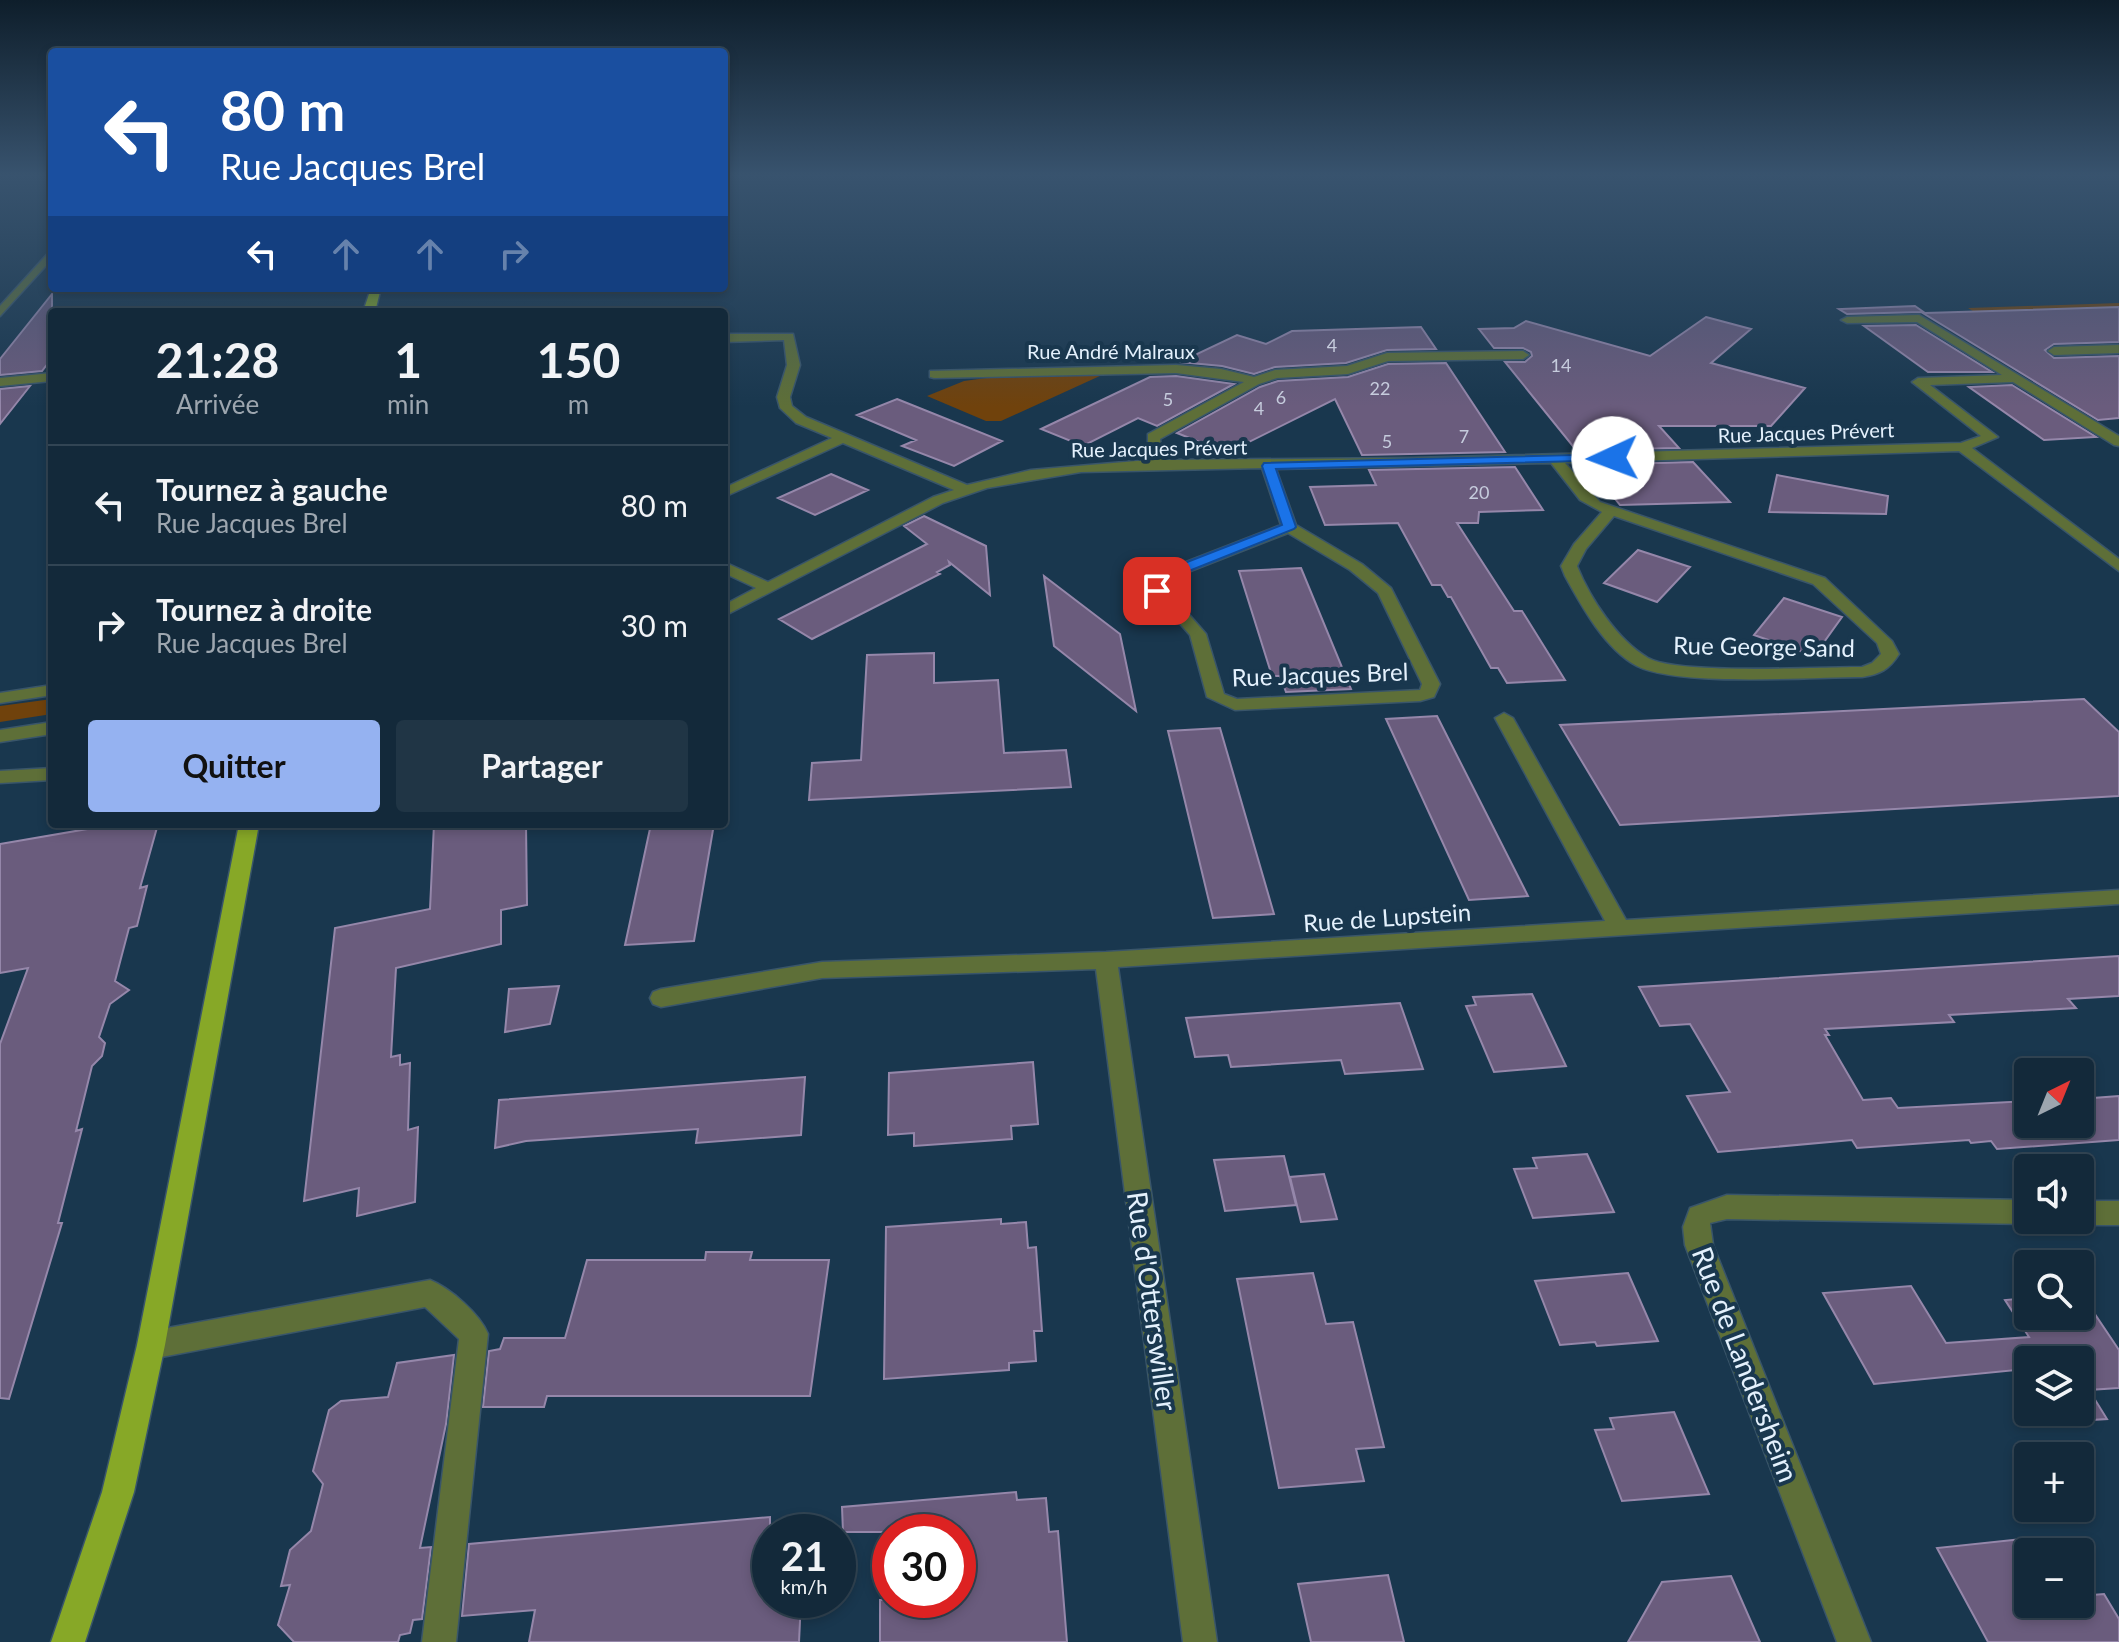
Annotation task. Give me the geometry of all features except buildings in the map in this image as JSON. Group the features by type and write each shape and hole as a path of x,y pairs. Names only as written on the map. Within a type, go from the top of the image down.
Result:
{"main road":[{"path":"68,1642 118,1492 151,1345 248,828"}],"street":[{"path":"0,313 48,257"},
{"path":"1847,320 1919,318 2119,442"},
{"path":"728,338 790,343"},
{"path":"728,350 790,343"},
{"path":"790,343 793,370 783,395 789,412 964,489"},
{"path":"2054,351 2119,349"},
{"name":"Rue André Malraux","path":"934,374 1176,369 1221,373 1255,381 1275,374 1348,370 1387,357 1523,355"},
{"path":"0,382 48,377"},
{"path":"1962,447 1991,437 1918,382 2017,378"},
{"path":"1156,466 1153,437 1255,381"},
{"path":"728,492 843,438"},
{"path":"1962,447 2119,566"},
{"name":"Rue Jacques Prévert","path":"728,609 883,526 964,489 996,479 1042,472 1156,466 1268,466 1962,447"},
{"name":"Rue George Sand","path":"1555,459 1585,497 1610,512 1819,581 1884,641 1890,654 1885,663 1875,670 1862,672 1675,671 1643,662 1630,654 1577,584 1569,566 1579,547 1610,512"},
{"path":"1268,466 1289,527"},
{"name":"Rue Jacques Brel","path":"1289,527 1356,567 1385,591 1431,684 1428,693 1235,705 1216,697 1198,634 1155,586 1169,574 1289,527"},
{"path":"728,569 767,587"},
{"path":"0,698 48,691"},
{"path":"1504,718 1621,930"},
{"path":"0,736 48,729"},
{"path":"0,777 48,774"},
{"name":"Rue de Lupstein","path":"661,998 822,970 1106,960 2119,897"},
{"name":"Rue d'Otterswiller","path":"1106,960 1200,1642"},
{"name":"Rue de Landersheim","path":"1854,1642 1699,1245 1695,1229 1697,1218 1706,1210 1727,1207 2014,1212"},
{"path":"2094,1213 2119,1213"},
{"path":"151,1345 430,1293 474,1334 439,1642"}],"shaded area":[{"path":"2119,303 2119,307 2073,313 2064,308 2039,309 2016,339 1968,308"},
{"path":"1102,375 1001,421 986,421 927,396 964,381 986,378"},
{"path":"48,700 48,715 0,722 0,706"}],"route":[{"path":"1157,591 1155,586 1159,579 1169,574 1289,527 1268,466 1613,458"}]}
